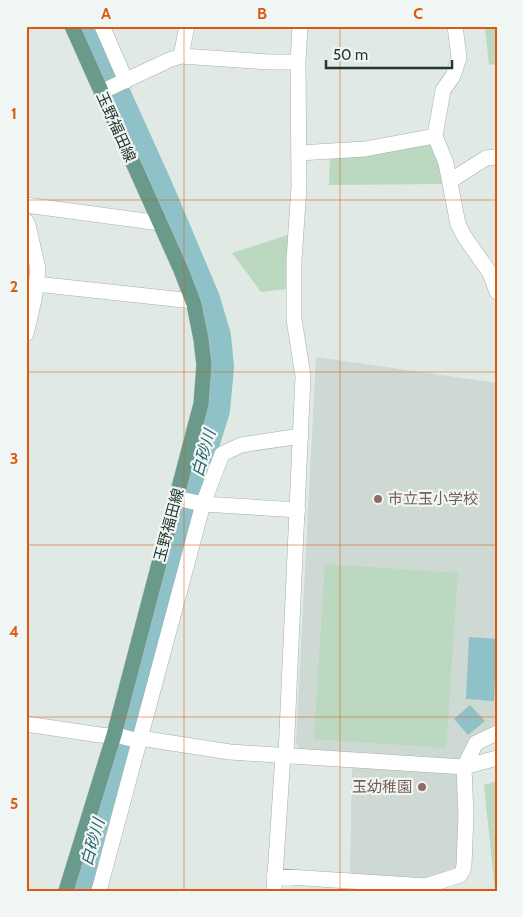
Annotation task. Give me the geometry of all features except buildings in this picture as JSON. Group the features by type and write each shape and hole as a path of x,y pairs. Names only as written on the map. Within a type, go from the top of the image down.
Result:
{"main road":[{"name":"玉野福田線","path":"66,891 127,738 190,501 204,365 201,339 192,301 181,270 160,224 114,86 72,26"}],"street":[{"path":"102,26 114,86 181,56 298,62"},
{"path":"181,56 187,26"},
{"path":"300,26 298,62 299,187 294,260 294,319 303,376 285,755 274,883 425,888 460,874 463,870 466,815 464,767 476,743 497,733"},
{"path":"455,26 459,58 453,76 443,90 435,136 446,163 458,224 464,236 490,273 497,292"},
{"path":"299,153 365,149 435,136"},
{"path":"450,181 486,158 497,158"},
{"path":"26,205 160,224"},
{"path":"26,221 38,268 34,300 26,334"},
{"path":"36,284 192,301"},
{"path":"99,891 127,738 190,501 222,454 241,445 301,437"},
{"path":"190,501 298,510"},
{"path":"26,724 230,752 464,767 497,758"}],"shaded area":[{"path":"316,357 497,383 497,724 475,741 469,751 457,762 301,751 296,743"},
{"path":"352,764 457,773 459,777 462,817 457,867 419,881 350,875"}],"green space":[{"path":"485,26 497,26 497,64 489,65"},
{"path":"428,141 438,163 443,184 329,185 330,156"},
{"path":"291,234 287,289 261,292 232,253"},
{"path":"325,564 458,573 446,748 314,739"},
{"path":"497,781 497,891 495,891 484,785"}],"water":[{"path":"469,637 497,639 494,701 466,699"},
{"path":"470,705 485,721 468,735 454,719"}],"waterway":[{"name":"白砂川","path":"78,891 141,674 189,494 215,410 219,367 216,336 205,299 159,190 85,26"}],"place":[{"name":"市立玉小学校","path":"378,499"},
{"name":"玉幼稚園","path":"422,787"}]}
